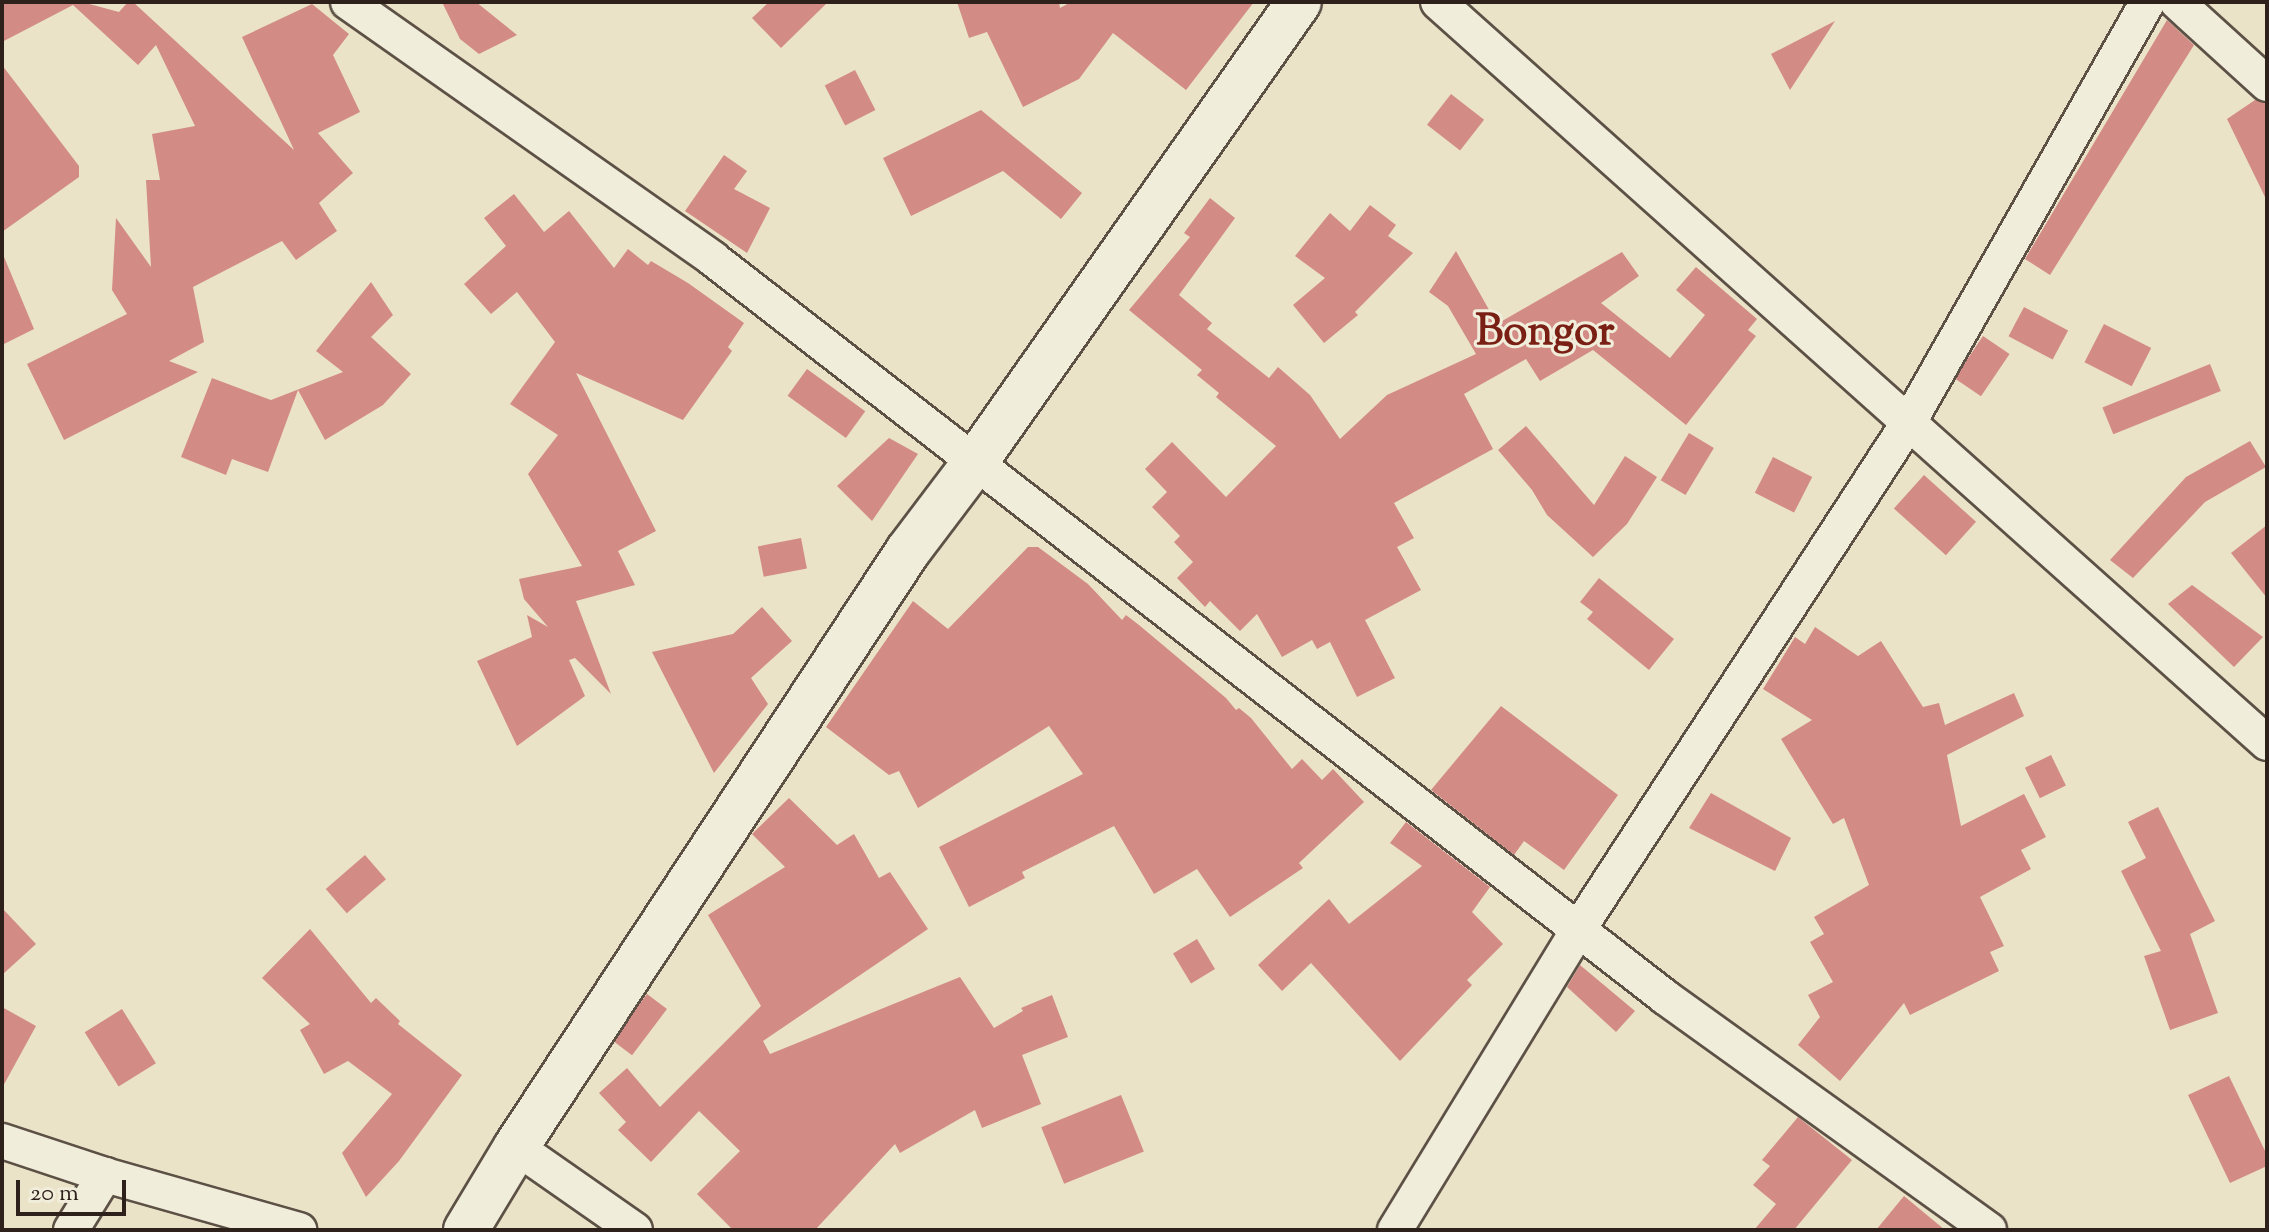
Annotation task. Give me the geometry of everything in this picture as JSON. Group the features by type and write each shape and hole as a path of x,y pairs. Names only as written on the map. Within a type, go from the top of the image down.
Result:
{"street":[{"path":"348,2 713,259 1665,997 1989,1230"},
{"path":"466,1230 516,1147 908,551 976,461 1299,2"},
{"path":"1438,2 2267,743"},
{"path":"1395,1230 1578,930 1909,422 2148,2"},
{"path":"2177,2 2267,84"},
{"path":"2,1141 105,1175 299,1230"},
{"path":"516,1147 635,1230"},
{"path":"71,1230 105,1175"}],"building":[{"path":"2,2 82,2 119,12 128,2 133,2 294,150 242,37 312,4 349,34 333,55 360,112 318,133 353,173 319,203 337,231 296,260 282,241 193,287 204,342 169,361 198,372 64,440 27,364 127,314 112,290 116,218 151,267 146,180 160,180 152,134 195,126 156,45 138,65 73,5 2,42"},
{"path":"442,2 476,2 517,35 479,54 460,39"},
{"path":"769,2 828,2 781,48 752,18"},
{"path":"957,2 1059,2 1060,8 1071,2 1254,2 1186,90 1113,33 1079,79 1023,107 987,32 969,38"},
{"path":"2167,20 2194,45 2050,275 2025,259"},
{"path":"1835,21 1790,90 1771,54"},
{"path":"2,65 79,166 79,177 2,232"},
{"path":"855,70 875,110 845,126 825,85"},
{"path":"1451,94 1484,120 1460,151 1427,125"},
{"path":"2255,100 2267,103 2267,201 2227,119"},
{"path":"981,110 1082,193 1061,219 1003,171 911,216 883,158"},
{"path":"724,155 747,171 734,189 770,208 747,253 685,211"},
{"path":"514,194 544,232 569,211 614,268 628,249 648,265 651,261 688,283 744,323 728,347 732,351 683,420 576,373 656,531 618,551 635,585 576,601 611,694 575,658 569,660 585,696 517,746 477,661 532,637 527,615 548,627 524,599 519,579 582,566 528,474 558,435 510,404 555,342 517,292 491,314 464,284 506,246 484,218"},
{"path":"1210,198 1235,218 1179,295 1212,323 1207,329 1269,378 1278,367 1310,395 1340,439 1387,395 1476,354 1448,306 1429,292 1456,251 1497,324 1622,252 1639,276 1601,303 1670,358 1705,315 1676,290 1696,267 1757,319 1748,330 1756,336 1686,425 1593,350 1540,381 1526,359 1464,394 1493,449 1394,503 1414,538 1397,547 1421,590 1365,620 1395,678 1357,697 1330,642 1317,649 1312,640 1282,657 1257,614 1240,631 1210,601 1205,607 1177,578 1193,562 1174,542 1180,536 1152,507 1167,492 1145,469 1172,442 1226,497 1276,446 1216,397 1219,393 1197,375 1202,370 1129,310 1190,237 1184,233"},
{"path":"1370,205 1396,225 1388,236 1413,253 1355,312 1358,315 1324,343 1293,305 1325,278 1295,256 1330,213 1350,231"},
{"path":"2,252 34,329 2,345"},
{"path":"371,282 393,315 371,337 411,374 383,405 325,440 298,390 268,472 232,459 226,475 181,457 212,378 271,400 343,372 316,351"},
{"path":"2024,307 2068,330 2053,360 2009,336"},
{"path":"2104,324 2151,348 2132,386 2084,362"},
{"path":"1983,336 2010,354 1981,396 1954,378"},
{"path":"2210,364 2221,391 2113,434 2102,407"},
{"path":"807,369 865,411 846,438 788,396"},
{"path":"1526,426 1594,505 1625,456 1657,477 1627,524 1593,557 1547,515 1532,490 1498,450"},
{"path":"1689,433 1714,448 1686,495 1661,480"},
{"path":"889,438 918,454 872,521 837,486"},
{"path":"2250,441 2266,467 2205,502 2133,578 2110,560 2186,477"},
{"path":"1773,457 1812,477 1794,513 1755,493"},
{"path":"1924,475 1976,522 1946,555 1894,508"},
{"path":"2267,525 2267,598 2231,553"},
{"path":"801,538 807,568 764,577 758,546"},
{"path":"1028,547 1038,547 1088,584 1122,620 1126,615 1226,698 1236,710 1239,708 1251,718 1292,769 1302,759 1322,780 1333,769 1364,802 1299,863 1303,868 1230,917 1197,869 1154,894 1114,826 1022,872 1025,878 969,907 939,847 1083,774 1049,726 918,808 899,771 889,775 826,727 913,601 948,629"},
{"path":"1599,578 1674,639 1649,670 1587,619 1593,612 1580,602"},
{"path":"2192,585 2263,637 2234,667 2168,604"},
{"path":"762,607 792,641 751,678 768,704 714,773 652,652 733,634"},
{"path":"1815,627 1858,656 1881,641 1923,707 1939,703 1945,725 2014,693 2024,716 1947,755 1961,826 2024,794 2046,837 2021,850 2031,869 1980,897 2004,946 1990,952 1999,971 1910,1015 1904,1003 1840,1081 1798,1045 1820,1017 1808,995 1833,982 1810,942 1824,934 1814,917 1869,885 1844,818 1833,824 1781,739 1812,720 1763,689 1795,637 1805,644"},
{"path":"1501,706 1618,795 1564,870 1524,841 1514,855 1431,790"},
{"path":"2051,755 2066,786 2040,798 2025,768"},
{"path":"1711,793 1791,838 1775,871 1689,828"},
{"path":"789,798 837,845 854,834 879,878 890,872 928,929 763,1041 770,1054 960,977 994,1028 1023,1011 1021,1008 1052,995 1068,1037 1022,1055 1041,1104 982,1128 975,1110 900,1153 895,1144 815,1230 733,1230 697,1194 740,1151 699,1111 651,1162 618,1130 626,1122 599,1093 627,1068 660,1107 761,1006 708,915 785,867 752,834"},
{"path":"2158,807 2215,921 2190,934 2218,1013 2170,1030 2144,956 2161,951 2121,871 2146,858 2128,822"},
{"path":"1406,822 1490,887 1472,912 1503,944 1467,980 1472,985 1400,1061 1311,963 1282,991 1258,965 1329,899 1349,924 1422,866 1390,843"},
{"path":"365,855 386,879 347,913 326,889"},
{"path":"2,908 36,944 2,975"},
{"path":"310,929 371,1003 376,998 400,1021 398,1024 462,1075 399,1161 366,1197 342,1153 392,1094 348,1061 324,1074 300,1030 310,1024 262,978"},
{"path":"1197,939 1215,969 1191,983 1173,953"},
{"path":"1580,965 1635,1011 1616,1032 1567,987"},
{"path":"647,994 667,1009 632,1055 612,1040"},
{"path":"2,1007 36,1026 2,1088"},
{"path":"122,1009 156,1063 119,1087 85,1032"},
{"path":"2229,1076 2267,1155 2267,1166 2230,1183 2188,1095"},
{"path":"1121,1095 1144,1152 1064,1184 1041,1127"},
{"path":"1798,1117 1852,1160 1794,1230 1754,1230 1776,1204 1753,1185 1770,1166 1762,1160"},
{"path":"1904,1196 1945,1230 1876,1230"}],"district":[{"name":"Bongor","path":"1545,334"}]}
